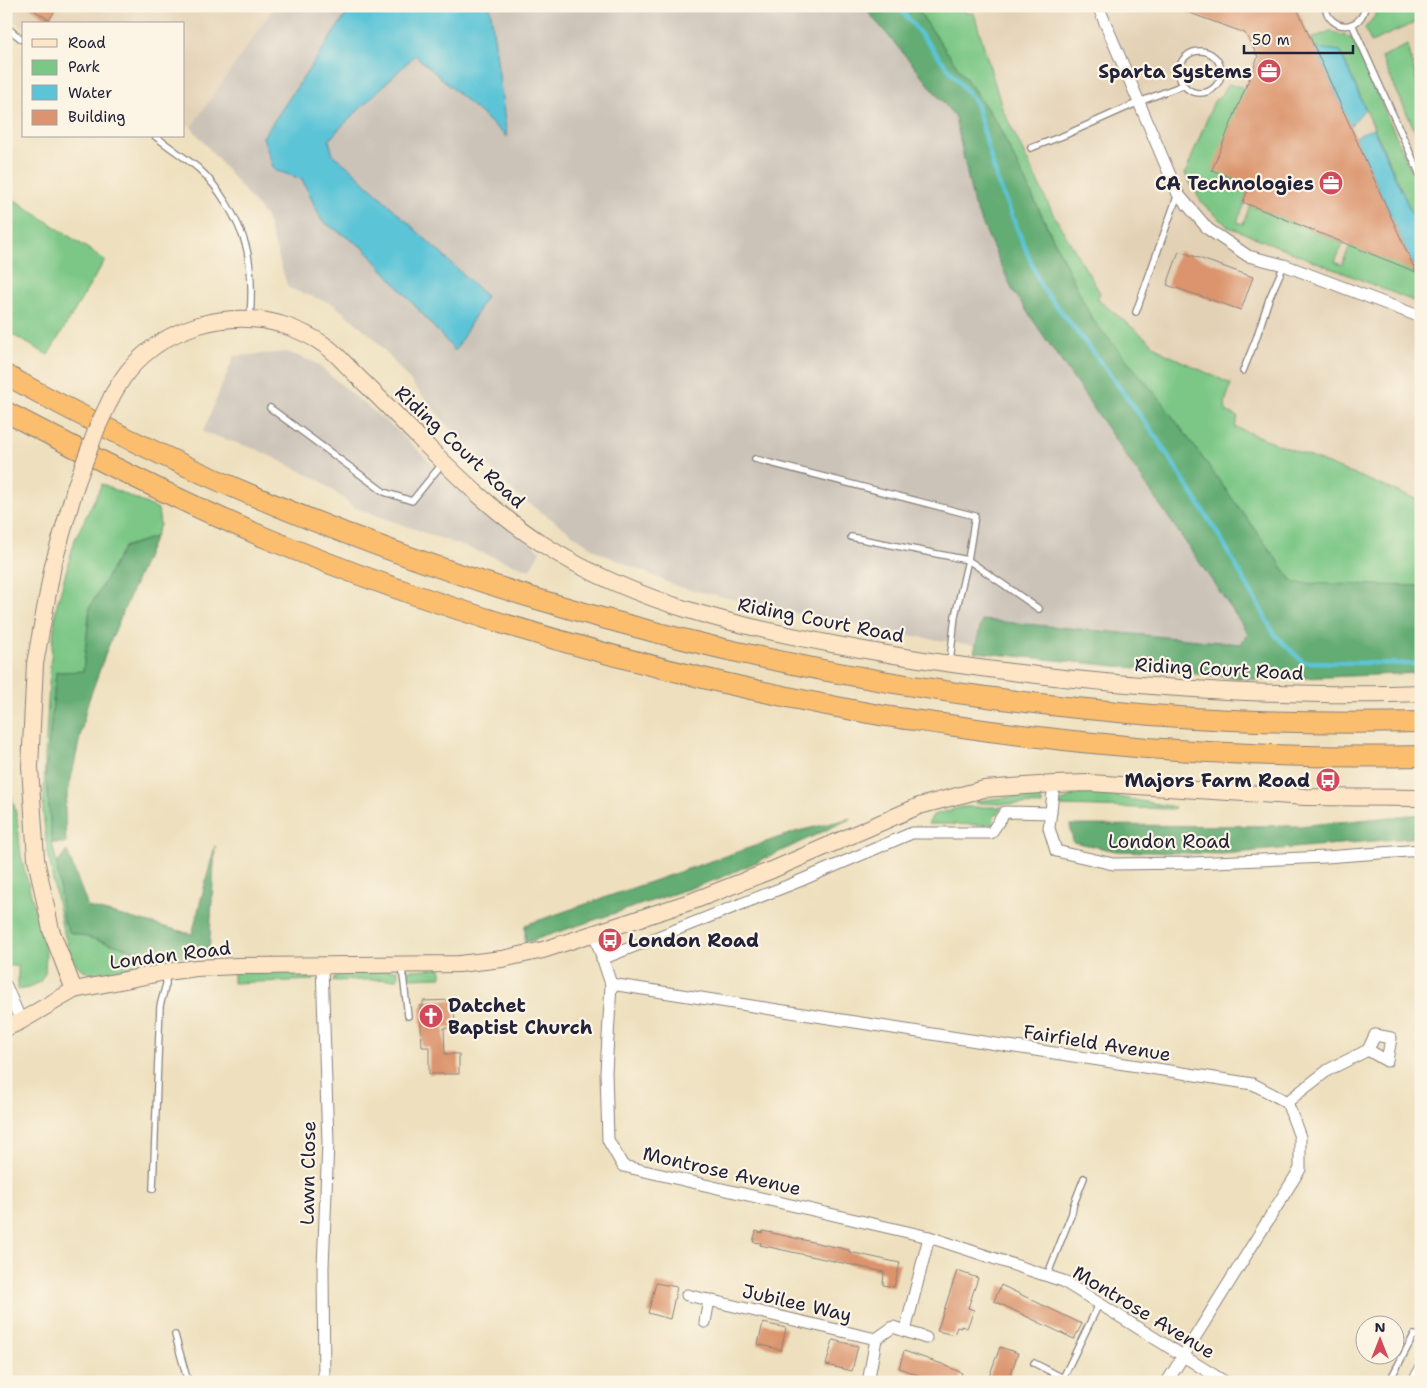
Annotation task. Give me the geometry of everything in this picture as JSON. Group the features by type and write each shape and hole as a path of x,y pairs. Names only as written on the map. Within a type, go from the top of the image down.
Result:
{"highway":[{"path":"6,375 171,458 284,509 437,567 508,590 652,631 811,668 1010,700 1098,710 1217,719 1350,723 1421,722"},
{"path":"6,412 134,479 266,538 326,562 471,614 653,667 871,714 1034,737 1123,747 1236,754 1358,757 1421,756"}],"street":[{"path":"1098,6 1178,194 1208,229 1248,256 1284,265 1421,317"},
{"name":"Riding Court Road","path":"74,990 51,930 36,859 30,766 35,664 53,565 76,485 97,428 113,394 129,370 146,354 168,338 194,326 224,319 250,319 279,324 304,333 328,347 444,463 503,517 578,566 624,588 680,608 740,625 821,642 950,664 1056,678 1164,688 1274,693 1421,693"},
{"path":"1054,784 1090,783 1305,798 1421,798"},
{"name":"London Road","path":"14,1024 74,990 166,972 237,966 459,964 502,959 543,950 693,901 754,877 919,806 984,790 1054,784 1049,828 1056,851 1113,864 1191,863 1326,857 1421,850"},
{"path":"602,958 797,882 912,833 991,833 1004,812 1051,813"},
{"name":"Montrose Avenue","path":"594,933 611,984 606,1072 608,1140 623,1166 929,1237 1063,1281 1225,1382"},
{"name":"Lawn Close","path":"322,966 328,1142 323,1267 324,1382"},
{"name":"Fairfield Avenue","path":"611,984 1253,1084 1287,1102"},
{"path":"6,986 14,1024"},
{"path":"1167,1382 1300,1169 1300,1137 1287,1102 1328,1070 1368,1050"},
{"path":"905,1331 929,1237"},
{"name":"Jubilee Way","path":"687,1295 876,1339"},
{"path":"705,1322 709,1300"},
{"path":"869,1377 876,1339 893,1328 926,1338"},
{"path":"1413,1382 1421,1370"}],"lane":[{"path":"1325,6 1327,15 1333,22 1346,26 1357,22 1362,16 1365,6"},
{"path":"1352,24 1421,177"},
{"path":"6,27 22,39"},
{"path":"1194,51 1208,52 1214,56 1221,68 1221,76 1214,88 1201,94 1188,90 1183,85 1179,79 1178,72 1182,59 1194,51"},
{"path":"1032,148 1183,85"},
{"path":"158,138 199,169 218,191 233,215 246,246 250,275 250,319"},
{"path":"1136,312 1178,194"},
{"path":"1243,371 1269,299 1284,265"},
{"path":"270,408 384,492 412,501 444,463"},
{"path":"755,459 975,516 968,560 955,616 950,664"},
{"path":"851,537 968,560 1039,609"},
{"path":"402,965 408,1016"},
{"path":"154,1189 160,1006 166,984 166,972"},
{"path":"1047,1276 1084,1178"},
{"path":"1034,1363 1062,1378 1099,1304"},
{"path":"175,1335 188,1382"},
{"path":"1389,1382 1414,1335 1421,1336"}],"shaded area":[{"path":"6,6 275,6 191,127 185,124 185,22 22,22 22,27 6,15"},
{"path":"275,6 892,6 1275,635 1257,666 986,647 919,637 790,612 679,587 598,552 517,495 448,426 373,337 333,304 288,288 266,217 191,127"},
{"path":"915,6 1421,6 1421,586 1092,319 997,123"},
{"path":"287,352 314,362 400,433 446,477 540,551 530,570 355,508 319,480 258,450 203,432 234,356"}],"green space":[{"path":"863,6 915,6 997,123 1092,319 1159,398 1294,583 1421,586 1421,673 1257,680 974,652 982,620 1241,644 1248,633 1013,291 974,205 955,117"},
{"path":"915,6 965,6 965,13 974,13 1002,108 1053,214 1100,293 1097,299 1164,353 1231,384 1225,403 1226,411 1238,417 1235,427 1421,501 1421,586 1295,584 1092,319 997,123"},
{"path":"1376,6 1421,6 1421,20 1371,42 1365,28 1375,16"},
{"path":"1330,31 1352,38 1421,192 1421,234 1340,51 1315,48 1311,39"},
{"path":"1408,45 1421,100 1421,144 1381,57"},
{"path":"1228,84 1246,88 1250,185 1237,222 1243,224 1250,205 1343,243 1335,262 1342,265 1350,245 1421,273 1421,304 1229,227 1203,204 1185,174 1214,101"},
{"path":"6,194 105,260 48,355 6,331"},
{"path":"102,484 158,509 160,525 155,537 124,547 90,607 83,672 56,672 46,773 52,843 69,932 161,958 105,976 90,974 72,960 62,926 53,882 43,812 50,668 56,608 75,539"},
{"path":"155,537 108,647 87,705 65,807 66,843 52,843 46,773 56,672 83,671 90,607 124,547"},
{"path":"6,774 17,817 21,856 46,953 45,973 40,982 28,988 18,990 18,966 6,966"},
{"path":"1090,792 1175,807 1174,809 1060,806 1060,803 1072,796"},
{"path":"1032,794 1042,801 1042,805 975,803 975,801"},
{"path":"962,807 1002,807 994,817 993,825 928,824 933,815"},
{"path":"1421,814 1421,837 1222,854 1116,851 1073,842 1070,825 1298,826"},
{"path":"852,818 718,879 525,943 525,925 798,831"},
{"path":"215,846 209,955 161,958 69,932 63,919 57,864 67,851 88,907 192,934"},
{"path":"441,968 441,977 408,978 408,970"},
{"path":"398,970 398,979 332,981 343,971"},
{"path":"233,971 302,971 310,975 314,980 233,983"}],"water":[{"path":"352,6 490,6 507,137 415,55 329,140 333,155 351,169 486,296 455,351 364,248 322,221 302,179 274,170 263,137"},
{"path":"1315,48 1340,51 1365,109 1350,126"},
{"path":"1373,128 1421,234 1421,273 1416,272 1355,137"}],"building":[{"path":"28,6 58,6 49,20"},
{"path":"1177,6 1296,6 1416,272 1243,202 1250,185 1212,170 1258,57 1245,33 1176,8"},
{"path":"1179,251 1253,277 1241,310 1167,285"},
{"path":"454,1000 455,1028 444,1028 445,1054 459,1054 459,1074 429,1074 429,1047 422,1047 420,1006 423,1006 423,1001"},
{"path":"756,1231 849,1250 849,1252 900,1263 894,1287 883,1285 884,1272 760,1245 761,1243 753,1242"},
{"path":"957,1271 978,1278 968,1308 974,1310 967,1328 957,1327 954,1335 937,1331"},
{"path":"656,1283 677,1287 670,1319 648,1313"},
{"path":"1001,1285 1082,1324 1074,1339 994,1301"},
{"path":"763,1323 786,1328 781,1350 758,1344"},
{"path":"833,1340 858,1346 852,1371 826,1365"},
{"path":"1000,1347 1018,1353 1008,1382 987,1382"},
{"path":"904,1351 962,1373 959,1382 936,1382 899,1368"}],"waterway":[{"path":"898,6 976,103 997,180 1041,286 1154,434 1220,537 1275,635 1303,662 1421,664"}],"place":[{"name":"Sparta Systems","path":"1269,71"},
{"name":"CA Technologies","path":"1331,183"},
{"name":"Majors Farm Road","path":"1328,780"},
{"name":"London Road","path":"610,940"},
{"name":"Datchet Baptist Church","path":"431,1016"}]}
